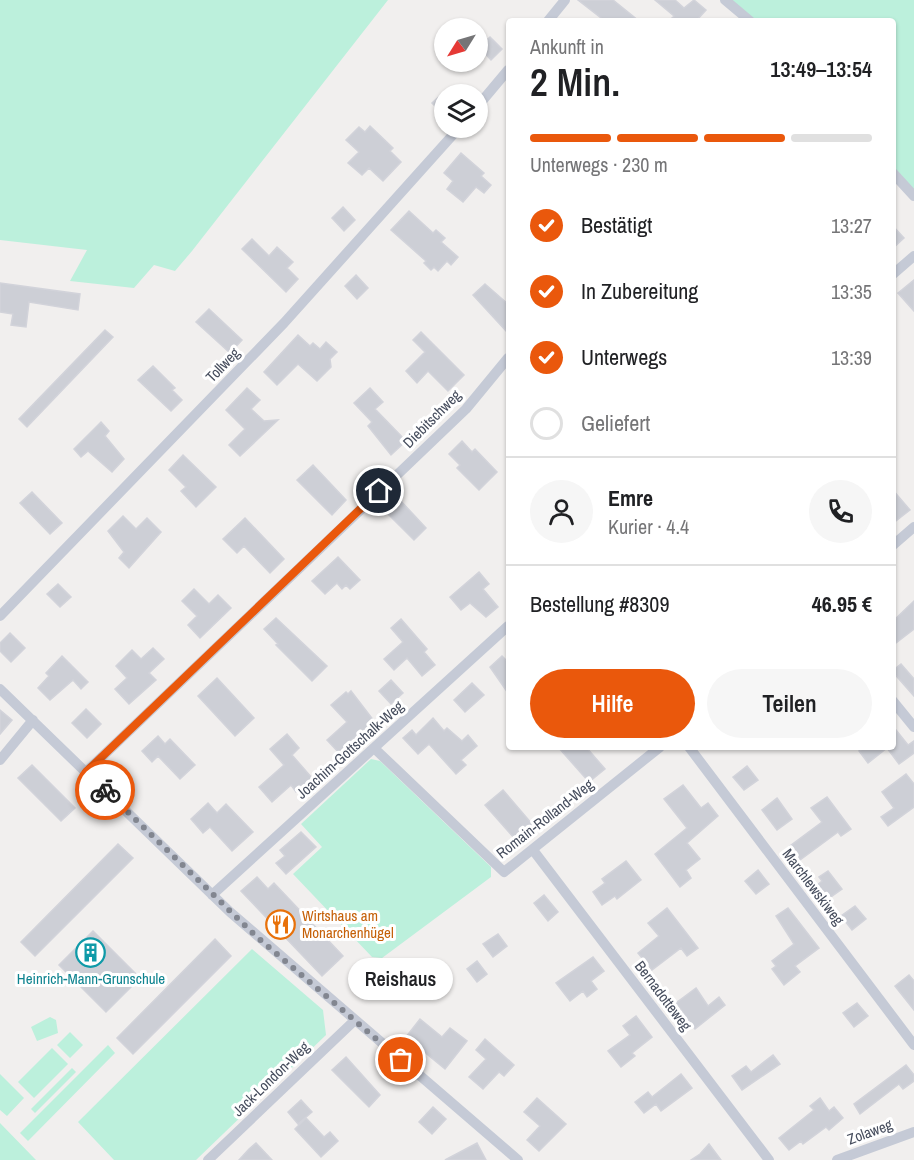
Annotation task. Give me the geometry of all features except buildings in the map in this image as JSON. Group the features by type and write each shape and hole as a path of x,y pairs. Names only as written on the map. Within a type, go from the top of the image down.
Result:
{"street":[{"path":"550,18 565,0"},
{"path":"725,0 746,18"},
{"path":"488,94 506,72"},
{"name":"Tollweg","path":"0,616 284,323 450,138"},
{"path":"896,176 914,196"},
{"path":"896,272 914,256"},
{"name":"Diebitschweg","path":"86,772 466,409 506,360"},
{"path":"896,543 914,527"},
{"name":"Joachim-Gottschalk-Weg","path":"212,895 506,628"},
{"path":"0,689 212,895 354,1021 518,1160"},
{"path":"896,705 914,727"},
{"path":"0,760 33,720"},
{"name":"Romain-Rolland-Weg","path":"374,748 504,872 656,750"},
{"name":"Marchlewskiweg","path":"691,750 914,1045"},
{"name":"Bernadotteweg","path":"533,850 769,1160"},
{"name":"Jack-London-Weg","path":"208,1160 354,1021"},
{"name":"Zolaweg","path":"837,1160 914,1132"}],"green space":[{"path":"0,0 388,0 175,271 154,265 134,288 70,281 87,250 0,240"},
{"path":"729,0 914,0 914,191 896,170 896,18 750,18"},
{"path":"371,759 380,761 491,867 491,877 382,958 372,957 293,874 322,847 301,824"},
{"path":"252,949 323,1010 326,1035 196,1160 114,1160 78,1122"},
{"path":"50,1017 56,1020 58,1033 37,1041 31,1027"},
{"path":"70,1032 83,1045 70,1058 57,1045"},
{"path":"108,1045 115,1053 28,1141 20,1133"},
{"path":"52,1048 68,1064 34,1098 18,1082"},
{"path":"72,1068 76,1072 35,1113 31,1109"},
{"path":"0,1074 24,1098 7,1116 0,1110"},
{"path":"0,1123 35,1159 36,1160 0,1160"}],"way so far":[{"path":"105,790 257,937 401,1060"}],"place":[{"name":"Wirtshaus am Monarchenhügel","path":"281,925"},
{"name":"Heinrich-Mann-Grunschule","path":"91,952"},
{"name":"Reishaus","path":"401,1060"}],"route":[{"path":"105,790 86,772 379,491"}]}
